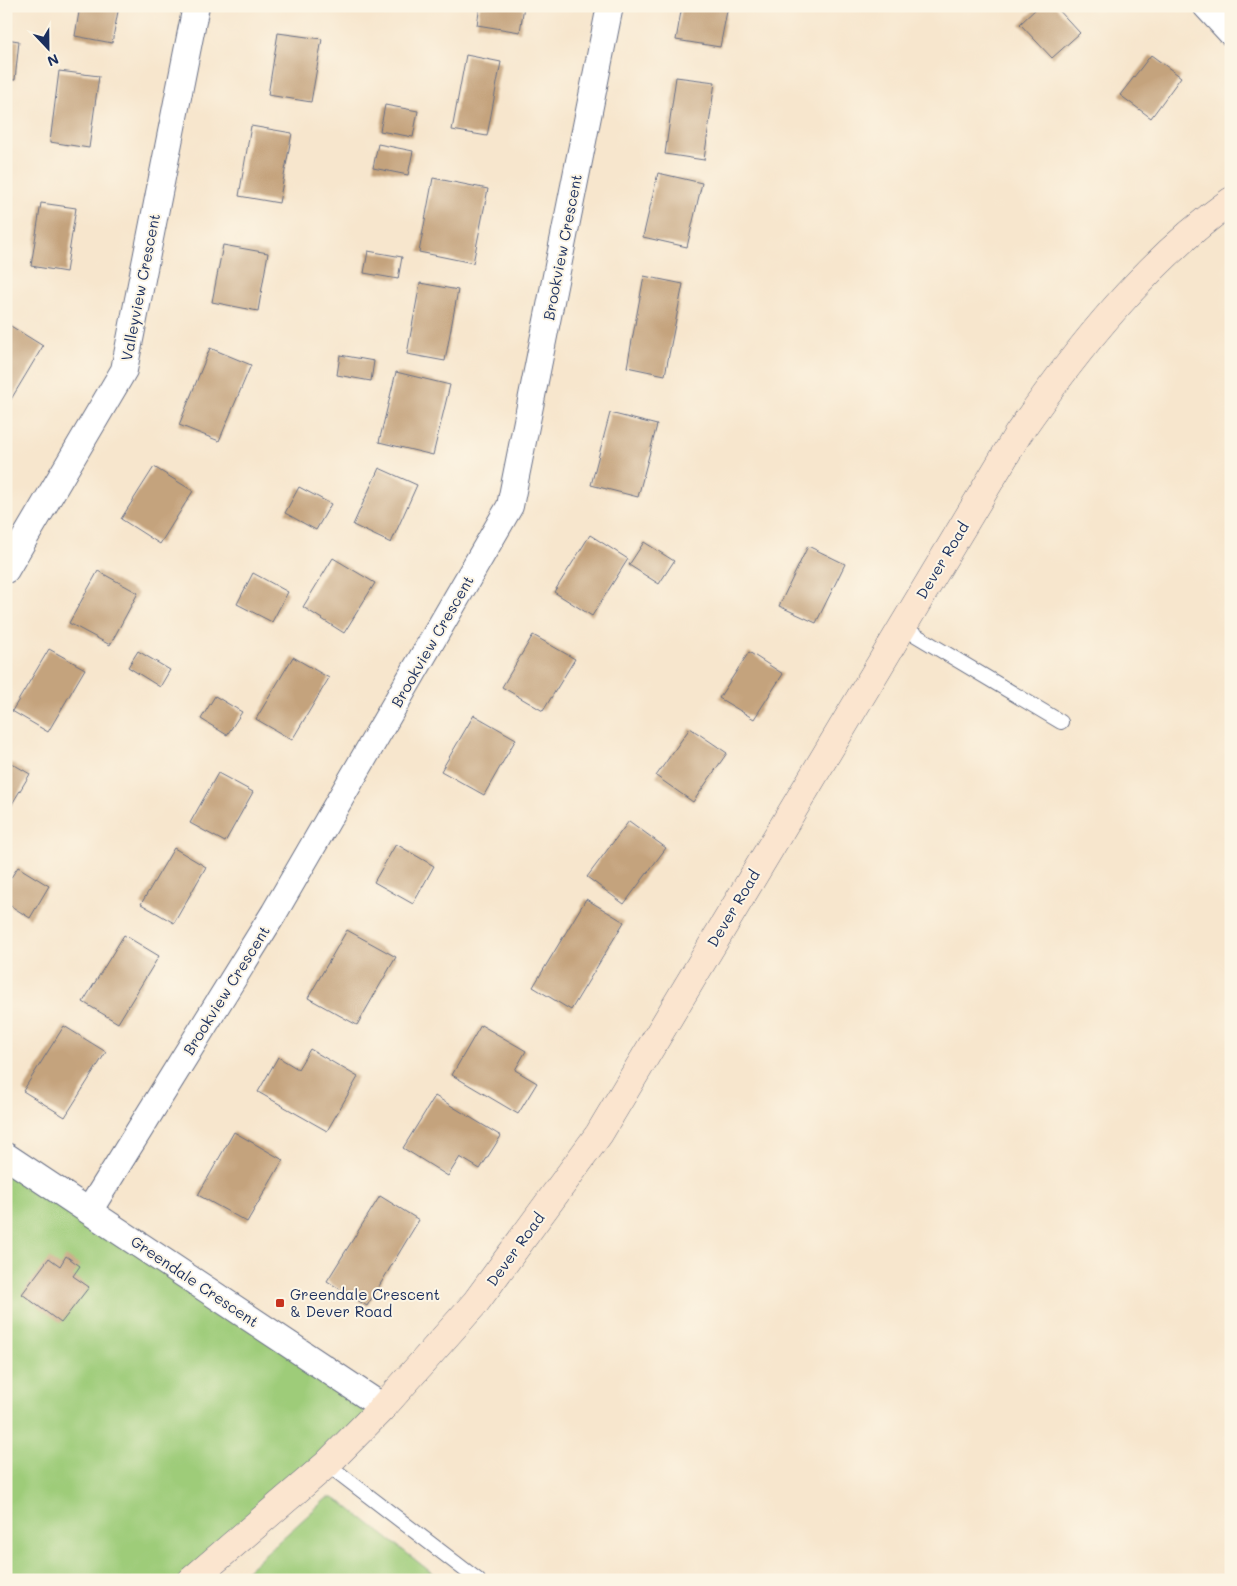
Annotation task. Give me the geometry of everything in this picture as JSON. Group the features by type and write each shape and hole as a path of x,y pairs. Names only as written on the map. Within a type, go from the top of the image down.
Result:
{"main road":[{"name":"Dever Road","path":"192,1580 327,1464 383,1407 476,1302 599,1134 1018,434 1063,370 1166,255 1231,201"}],"street":[{"name":"Valleyview Crescent","path":"6,570 124,370 196,6"},
{"name":"Brookview Crescent","path":"89,1211 274,913 510,506 610,6"},
{"path":"1206,6 1231,33"},
{"name":"Greendale Crescent","path":"6,1156 383,1407"}],"lane":[{"path":"902,627 1061,722"},
{"path":"327,1464 478,1580"}],"green space":[{"path":"6,1156 383,1407 192,1580 6,1580"},
{"path":"327,1498 333,1498 344,1504 441,1580 236,1580"}],"building":[{"path":"80,6 119,6 112,43 75,36"},
{"path":"480,6 524,6 520,32 477,25"},
{"path":"682,6 728,6 720,47 676,40"},
{"path":"1039,6 1055,6 1080,33 1052,58 1020,24"},
{"path":"278,33 322,39 311,102 268,95"},
{"path":"6,39 19,41 15,80 6,79"},
{"path":"466,55 501,62 487,136 452,130"},
{"path":"1151,55 1181,77 1151,118 1120,95"},
{"path":"59,71 99,76 89,148 50,142"},
{"path":"676,77 715,82 704,160 665,154"},
{"path":"385,105 418,111 413,137 380,131"},
{"path":"251,126 292,133 279,203 239,196"},
{"path":"378,144 413,151 408,175 373,168"},
{"path":"658,173 702,183 687,247 643,237"},
{"path":"433,178 488,189 473,263 419,252"},
{"path":"41,203 76,208 66,272 31,266"},
{"path":"223,245 268,253 258,311 212,302"},
{"path":"368,251 402,257 398,279 364,273"},
{"path":"644,276 683,284 665,375 627,367"},
{"path":"420,283 458,290 445,361 407,354"},
{"path":"6,323 43,346 10,401 6,399"},
{"path":"210,348 251,365 219,441 179,425"},
{"path":"340,355 374,361 371,381 337,375"},
{"path":"396,372 450,385 433,455 379,442"},
{"path":"610,413 657,425 638,497 591,485"},
{"path":"154,467 193,491 160,544 121,519"},
{"path":"379,468 417,485 391,543 353,525"},
{"path":"299,487 331,504 316,530 285,513"},
{"path":"590,535 628,559 592,616 554,592"},
{"path":"644,542 674,561 659,584 629,565"},
{"path":"808,546 845,564 816,623 779,606"},
{"path":"333,558 375,583 344,633 303,607"},
{"path":"98,571 138,593 110,645 69,623"},
{"path":"253,573 288,592 272,622 237,604"},
{"path":"533,635 575,659 543,711 502,687"},
{"path":"49,649 85,669 48,732 12,711"},
{"path":"138,651 170,670 160,687 128,667"},
{"path":"749,652 783,674 754,719 719,698"},
{"path":"293,657 329,678 292,740 256,719"},
{"path":"215,696 242,712 227,735 201,719"},
{"path":"474,715 516,739 484,795 441,771"},
{"path":"690,728 727,753 693,802 656,776"},
{"path":"6,760 30,774 6,814"},
{"path":"218,773 253,792 225,842 190,823"},
{"path":"629,821 666,848 624,904 587,877"},
{"path":"396,844 434,866 413,904 374,882"},
{"path":"174,848 206,867 174,923 141,904"},
{"path":"18,867 49,886 30,918 6,903 6,885"},
{"path":"586,899 624,922 571,1010 533,987"},
{"path":"347,930 396,957 357,1025 308,998"},
{"path":"124,935 159,956 118,1023 83,1002"},
{"path":"481,1025 526,1051 515,1070 537,1083 518,1114 452,1075"},
{"path":"64,1026 106,1052 65,1117 23,1091"},
{"path":"310,1049 358,1077 327,1131 258,1092 278,1057 298,1069"},
{"path":"435,1096 501,1136 480,1169 460,1157 448,1176 403,1148"},
{"path":"234,1132 283,1160 247,1222 198,1195"},
{"path":"380,1196 419,1220 367,1306 327,1281"},
{"path":"66,1256 80,1266 73,1276 89,1287 61,1323 22,1294 49,1258 60,1266"}],"place":[{"name":"Greendale Crescent & Dever Road","path":"280,1303"}]}
